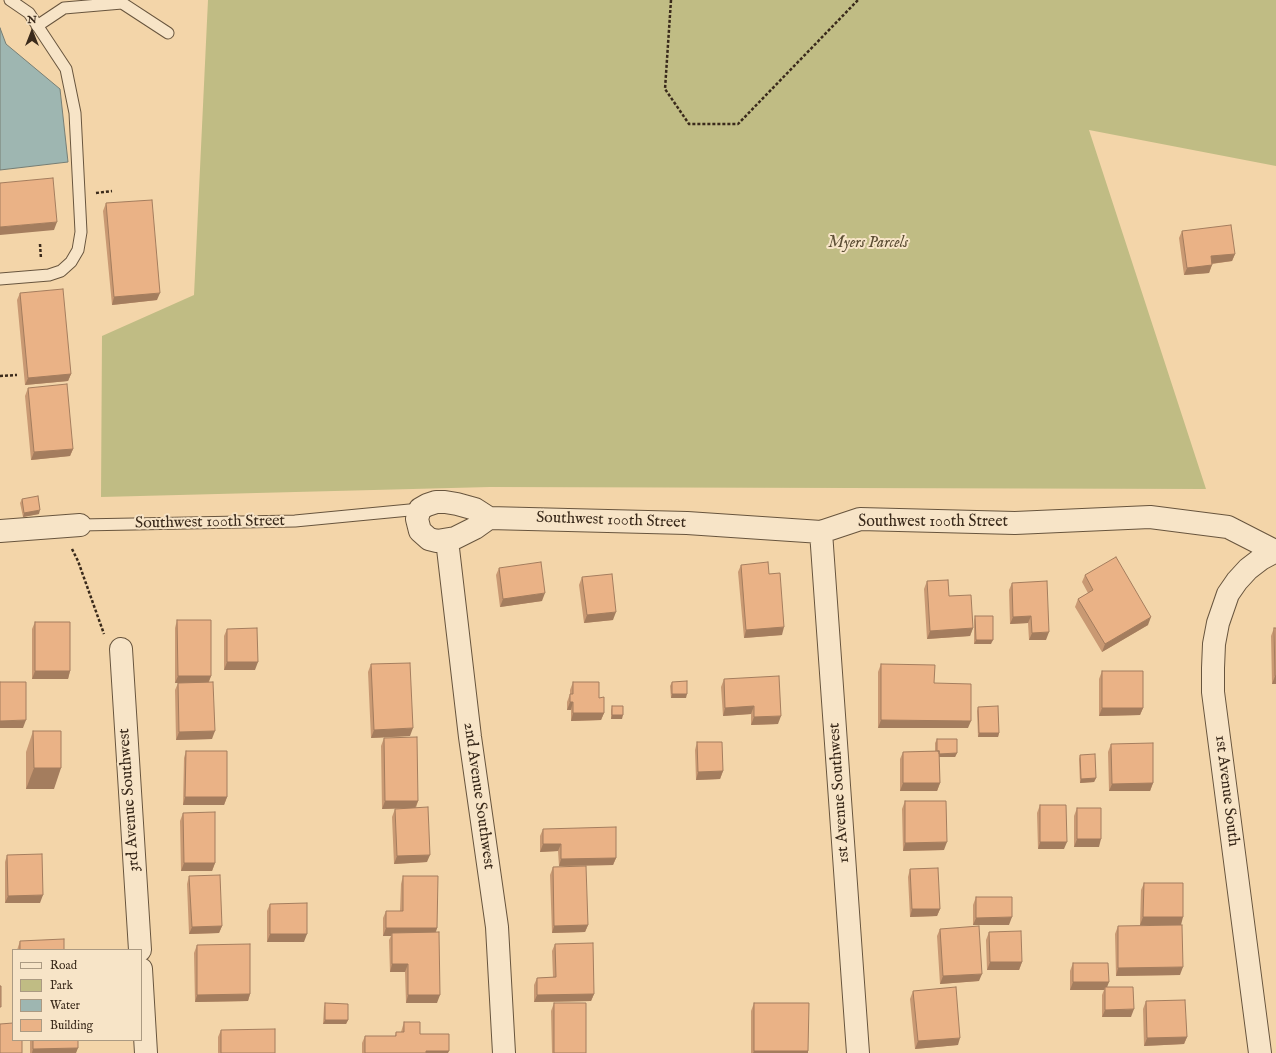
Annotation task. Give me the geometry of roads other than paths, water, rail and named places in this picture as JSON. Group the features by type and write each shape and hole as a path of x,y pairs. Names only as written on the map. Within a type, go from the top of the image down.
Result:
{"street":[{"name":"Southwest 100th Street","path":"420,509 432,503 445,502 475,509 489,518 687,523 821,532 860,519 1015,523 1150,517 1228,526 1276,551"},
{"path":"420,509 417,519 420,531 429,539 437,541 447,540 474,528 489,518"},
{"name":"Southwest 100th Street","path":"0,531 70,525"},
{"name":"1st Avenue Southwest","path":"821,532 858,1053"},
{"name":"2nd Avenue Southwest","path":"447,540 470,737 497,927 504,1053"},
{"name":"1st Avenue South","path":"1260,1053 1213,692 1213,668 1214,644 1228,594 1248,569 1261,559 1276,551"},
{"name":"3rd Avenue Southwest","path":"121,650 140,949"},
{"path":"142,986 146,1053"}],"lane":[{"path":"0,279 49,275 61,271 71,262 78,250 81,232 75,113 66,69 29,13 10,0"},
{"path":"37,26 64,8 122,4 168,33"},
{"name":"Southwest 100th Street","path":"70,525 295,521 420,509"}],"water":[{"path":"0,28 6,44 60,89 68,162 0,170"}],"park label":[{"name":"Myers Parcels","path":"868,244"}]}
